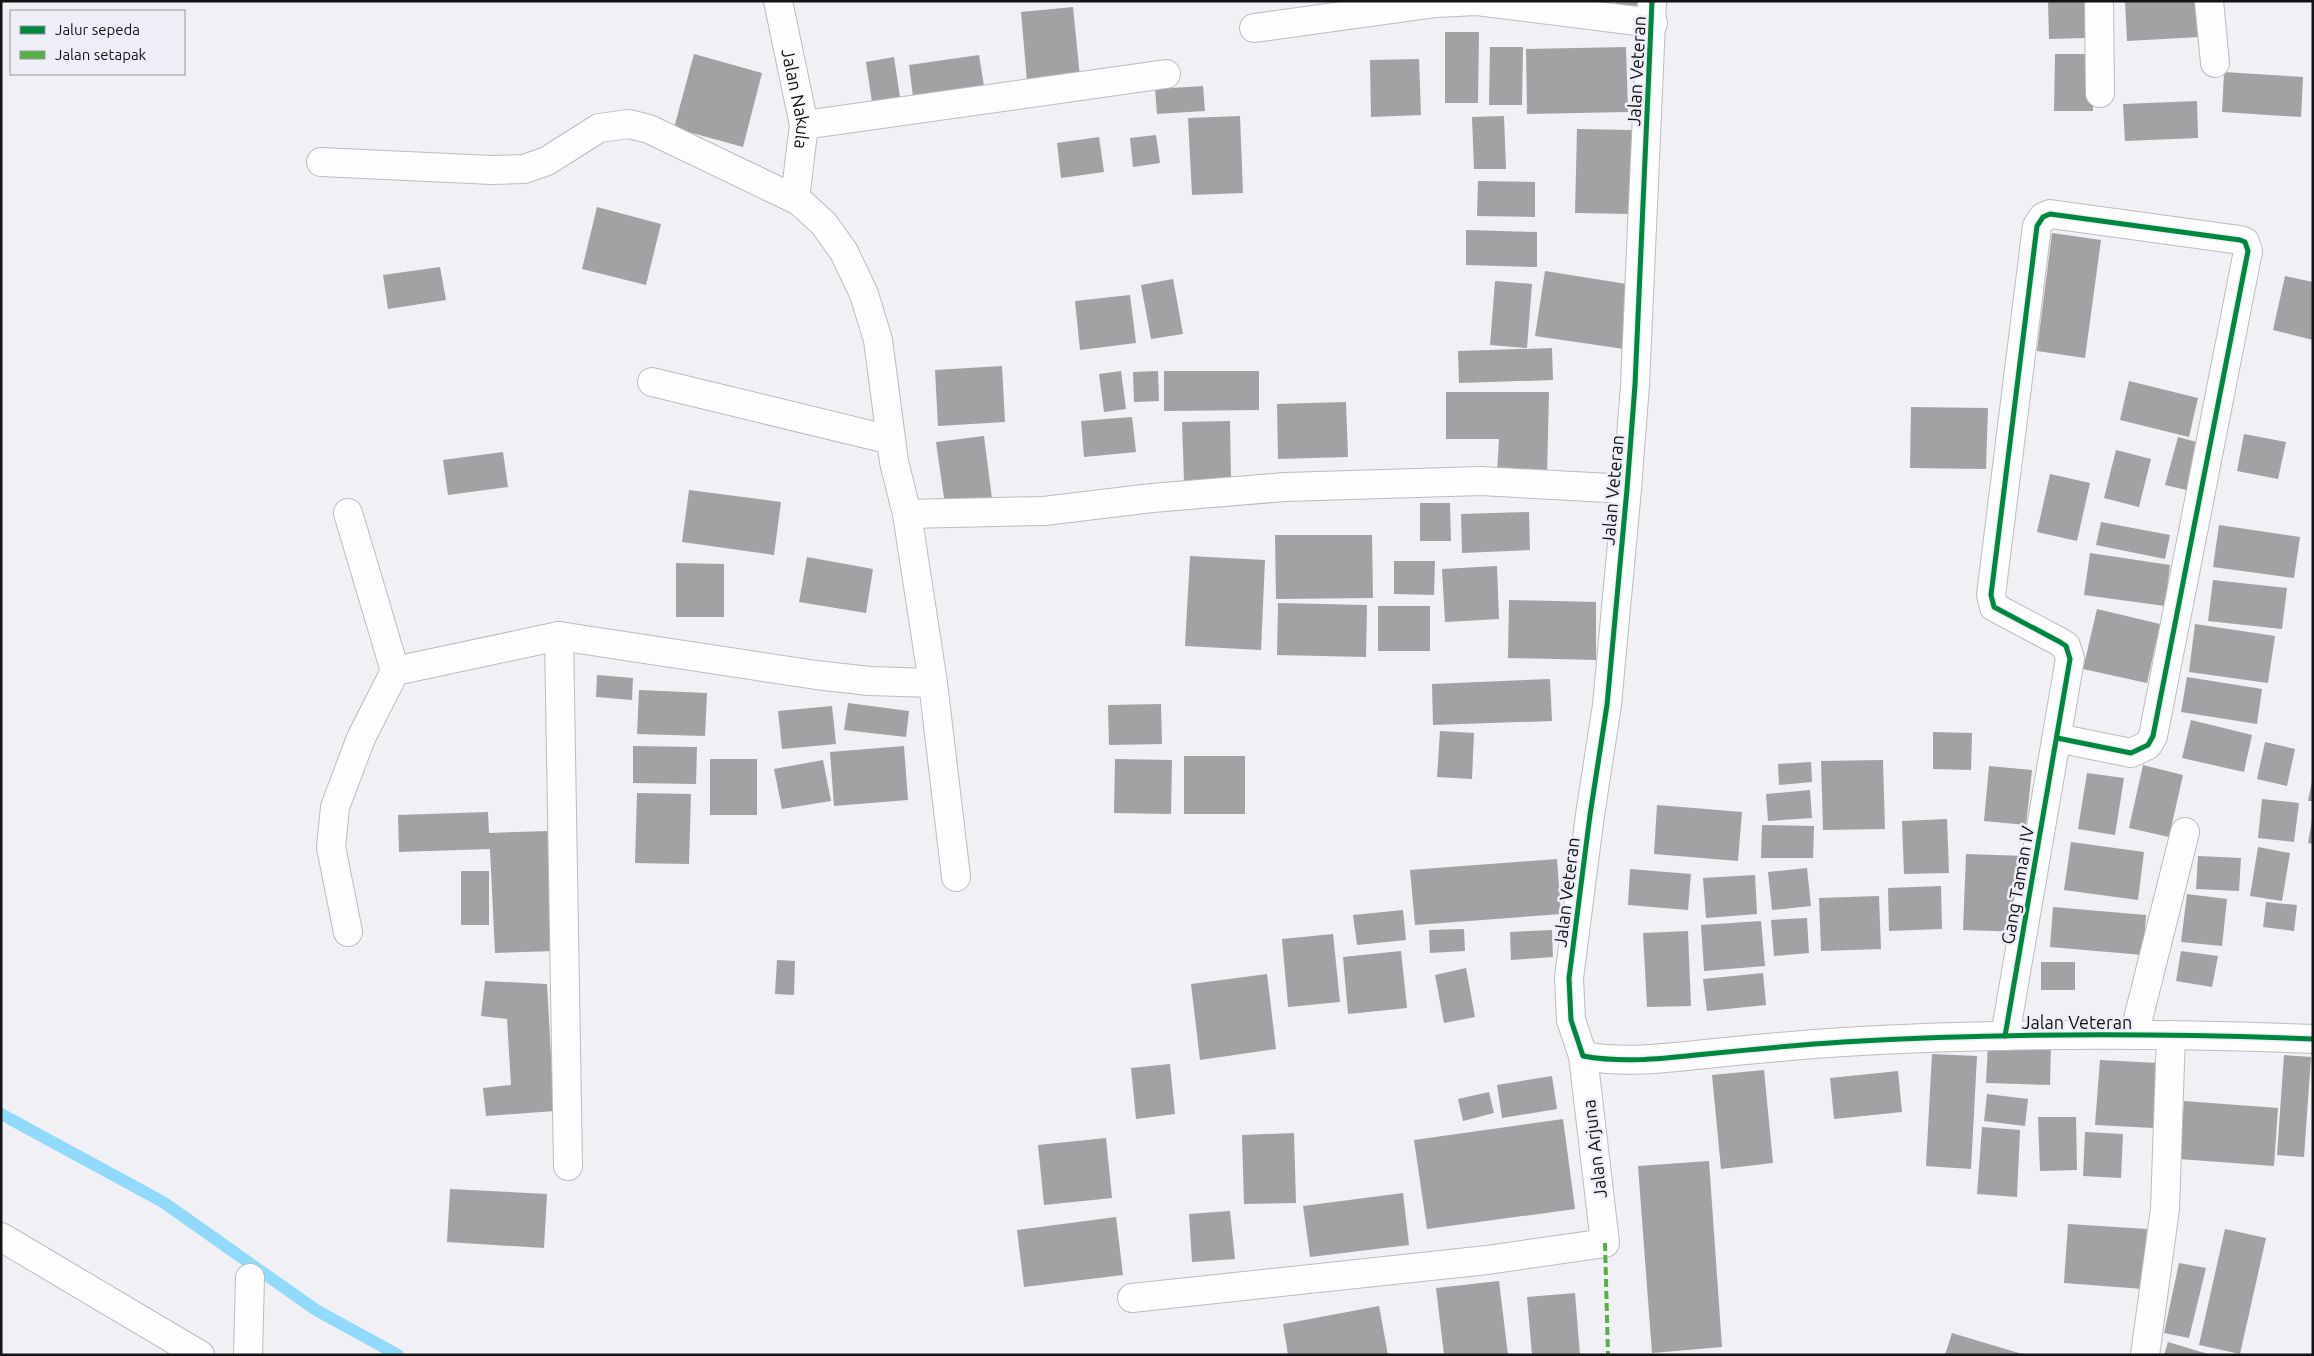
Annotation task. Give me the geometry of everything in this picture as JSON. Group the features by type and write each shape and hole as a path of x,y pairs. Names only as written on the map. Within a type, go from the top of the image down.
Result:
{"street":[{"name":"Jalan Nakula","path":"778,1 804,125 795,198"},
{"path":"1254,28 1436,2 1478,1 1653,12"},
{"path":"2099,1 2100,93"},
{"path":"2209,1 2215,63"},
{"name":"Jalan Veteran","path":"1653,12 1635,385 1627,489 1607,705 1590,815 1569,978 1571,1020 1583,1056 1605,1060 1656,1059 1839,1042 2005,1036 2171,1035 2313,1039"},
{"path":"804,125 1166,74"},
{"path":"321,162 492,170 524,169 547,161 599,128 629,124 649,129 795,198 829,231 844,252 864,294 878,340 894,462 907,514 933,683 956,877"},
{"name":"Gang Taman IV","path":"2005,1036 2057,738 2070,665 2069,652 2066,646 1994,607 1991,595 2037,226 2043,217 2050,214 2240,240 2245,242 2248,251 2153,736 2148,745 2131,752 2057,738"},
{"path":"652,382 891,440"},
{"path":"907,514 1044,511 1152,498 1286,487 1481,481 1627,489"},
{"path":"348,513 395,671 361,738 334,807 331,847 348,932"},
{"path":"395,671 559,636 816,675 869,681 933,683"},
{"path":"559,636 568,1166"},
{"path":"2134,1035 2185,832"},
{"path":"2145,1355 2165,1209 2171,1035"},
{"name":"Jalan Arjuna","path":"1132,1298 1487,1260 1605,1243 1583,1056"},
{"path":"1,1237 200,1355"},
{"path":"248,1355 250,1278"}],"building":[{"path":"1581,1 1612,1 1611,5"},
{"path":"1616,1 1645,1 1645,6 1616,5"},
{"path":"2048,1 2085,1 2086,38 2049,39"},
{"path":"2125,1 2197,1 2200,37 2127,41"},
{"path":"1073,7 1080,77 1027,81 1021,12"},
{"path":"1445,32 1479,32 1478,103 1445,103"},
{"path":"1490,47 1523,47 1522,105 1489,105"},
{"path":"1626,47 1628,112 1527,114 1526,49"},
{"path":"694,54 762,73 743,147 674,128"},
{"path":"2055,54 2093,54 2093,111 2054,111"},
{"path":"979,55 984,86 913,97 909,65"},
{"path":"894,57 901,104 873,109 866,62"},
{"path":"1419,59 1421,115 1371,117 1370,60"},
{"path":"2224,72 2303,77 2301,117 2222,112"},
{"path":"1203,86 1205,111 1157,114 1155,89"},
{"path":"2197,101 2198,138 2125,141 2123,104"},
{"path":"1240,116 1243,193 1192,195 1188,118"},
{"path":"1504,116 1506,169 1474,169 1472,117"},
{"path":"1577,129 1634,130 1632,214 1575,213"},
{"path":"1156,135 1160,163 1133,167 1130,138"},
{"path":"1099,137 1104,172 1061,178 1057,143"},
{"path":"1478,181 1535,182 1535,217 1477,216"},
{"path":"597,207 661,224 646,285 582,269"},
{"path":"1466,230 1537,232 1537,267 1466,265"},
{"path":"2052,233 2101,240 2085,358 2037,351"},
{"path":"440,267 446,300 388,309 383,275"},
{"path":"1545,271 1633,285 1624,349 1535,336"},
{"path":"2285,276 2313,282 2313,340 2273,330"},
{"path":"1173,279 1183,334 1151,339 1141,285"},
{"path":"1495,281 1532,284 1527,348 1490,345"},
{"path":"1130,295 1136,343 1080,350 1075,301"},
{"path":"1552,348 1553,380 1459,383 1458,351"},
{"path":"1002,366 1005,422 938,426 935,370"},
{"path":"1121,371 1126,409 1104,412 1099,374"},
{"path":"1158,371 1159,401 1134,402 1133,372"},
{"path":"1164,371 1259,371 1259,410 1164,411"},
{"path":"2129,381 2198,398 2189,437 2120,420"},
{"path":"1446,392 1549,392 1547,476 1497,473 1499,439 1446,439"},
{"path":"1346,402 1348,457 1278,459 1277,404"},
{"path":"1911,407 1988,408 1986,469 1910,468"},
{"path":"1132,417 1136,452 1084,457 1081,421"},
{"path":"1230,421 1231,480 1184,481 1182,422"},
{"path":"2244,434 2286,442 2278,479 2237,471"},
{"path":"984,436 992,499 945,505 936,442"},
{"path":"2178,437 2204,444 2191,491 2165,485"},
{"path":"2116,450 2151,459 2139,507 2104,498"},
{"path":"503,452 508,487 448,495 443,460"},
{"path":"2050,474 2090,483 2077,541 2037,532"},
{"path":"689,490 781,502 774,555 682,542"},
{"path":"1420,503 1450,503 1451,541 1420,541"},
{"path":"1529,512 1530,550 1462,553 1461,514"},
{"path":"2101,522 2170,535 2165,559 2096,545"},
{"path":"2219,525 2300,537 2294,578 2213,567"},
{"path":"1275,535 1372,535 1373,598 1276,599"},
{"path":"2090,553 2170,565 2165,606 2084,595"},
{"path":"1190,556 1265,560 1261,650 1185,646"},
{"path":"807,557 873,569 866,613 799,602"},
{"path":"1394,561 1435,561 1434,595 1394,594"},
{"path":"676,563 724,564 724,617 676,617"},
{"path":"1497,566 1499,619 1445,622 1442,569"},
{"path":"2213,580 2287,588 2282,629 2208,621"},
{"path":"1509,600 1596,602 1596,660 1508,658"},
{"path":"1278,603 1367,605 1366,657 1277,655"},
{"path":"1378,606 1430,606 1430,651 1378,651"},
{"path":"2097,609 2160,624 2147,683 2083,669"},
{"path":"2195,624 2275,636 2268,683 2189,672"},
{"path":"597,675 633,678 632,700 596,697"},
{"path":"2187,677 2262,689 2257,724 2181,712"},
{"path":"1550,679 1552,721 1433,725 1432,684"},
{"path":"639,690 707,693 705,736 637,734"},
{"path":"848,703 909,711 906,737 844,730"},
{"path":"1161,704 1162,744 1109,745 1108,705"},
{"path":"832,706 836,744 782,749 778,711"},
{"path":"2191,720 2252,735 2244,772 2182,758"},
{"path":"1440,731 1474,733 1472,779 1437,777"},
{"path":"1933,732 1972,733 1971,770 1933,769"},
{"path":"2265,742 2295,749 2287,786 2257,779"},
{"path":"633,746 697,747 696,784 633,783"},
{"path":"904,746 908,800 834,806 830,752"},
{"path":"1184,756 1245,756 1245,814 1184,814"},
{"path":"710,759 757,759 757,815 710,815"},
{"path":"1115,759 1172,760 1171,814 1114,813"},
{"path":"823,760 831,801 782,809 774,769"},
{"path":"1883,760 1885,829 1823,830 1821,761"},
{"path":"1811,762 1812,782 1779,785 1778,764"},
{"path":"2143,765 2183,775 2169,837 2129,828"},
{"path":"1989,766 2032,770 2026,825 1984,821"},
{"path":"2087,773 2124,778 2115,835 2078,829"},
{"path":"2312,781 2313,801 2308,801"},
{"path":"1810,790 1812,818 1768,821 1766,794"},
{"path":"637,793 691,794 689,864 635,863"},
{"path":"2262,799 2299,803 2294,842 2258,838"},
{"path":"1657,805 1742,812 1738,861 1654,854"},
{"path":"488,812 489,833 549,831 554,951 495,953 490,849 399,852 398,815"},
{"path":"1947,819 1949,873 1904,874 1902,821"},
{"path":"2313,821 2313,844 2308,843"},
{"path":"1762,825 1814,826 1813,858 1761,858"},
{"path":"2071,842 2144,852 2138,900 2064,890"},
{"path":"2258,847 2290,853 2282,901 2250,896"},
{"path":"1966,854 2026,856 2023,932 1963,930"},
{"path":"2198,856 2241,858 2239,891 2196,889"},
{"path":"1557,859 1561,914 1415,925 1410,870"},
{"path":"1807,868 1811,906 1772,910 1768,872"},
{"path":"1630,869 1691,874 1688,910 1628,905"},
{"path":"461,871 489,871 489,925 461,925"},
{"path":"1755,875 1757,914 1706,918 1703,878"},
{"path":"1941,886 1942,929 1889,931 1888,888"},
{"path":"2187,894 2227,899 2222,946 2181,942"},
{"path":"1879,896 1881,949 1821,951 1819,898"},
{"path":"2266,902 2297,905 2294,931 2263,927"},
{"path":"2053,907 2146,915 2143,955 2050,947"},
{"path":"1403,910 1406,940 1357,945 1353,915"},
{"path":"1807,918 1809,953 1774,956 1771,920"},
{"path":"1761,921 1765,966 1704,971 1701,925"},
{"path":"1464,929 1465,951 1430,953 1429,930"},
{"path":"1552,930 1553,957 1511,960 1510,932"},
{"path":"1688,931 1691,1006 1647,1007 1643,933"},
{"path":"1333,934 1340,1002 1288,1007 1282,939"},
{"path":"1401,951 1407,1008 1348,1014 1343,957"},
{"path":"2181,951 2218,956 2212,987 2176,981"},
{"path":"777,960 795,961 794,995 775,994"},
{"path":"2041,962 2075,962 2075,990 2041,990"},
{"path":"1466,968 1475,1017 1444,1023 1435,975"},
{"path":"1763,973 1766,1005 1707,1011 1703,979"},
{"path":"1267,974 1276,1049 1200,1060 1191,984"},
{"path":"485,981 547,984 554,1111 486,1116 483,1088 511,1085 507,1019 481,1016"},
{"path":"1988,1043 2051,1045 2050,1085 1986,1083"},
{"path":"1932,1054 1977,1056 1971,1169 1926,1166"},
{"path":"2284,1055 2311,1057 2304,1157 2277,1155"},
{"path":"2100,1060 2159,1063 2154,1128 2095,1125"},
{"path":"1170,1064 1175,1114 1136,1119 1131,1068"},
{"path":"1764,1070 1773,1163 1721,1169 1712,1075"},
{"path":"1898,1071 1902,1112 1834,1119 1830,1078"},
{"path":"1552,1076 1557,1109 1502,1118 1497,1085"},
{"path":"1489,1092 1494,1113 1463,1121 1458,1099"},
{"path":"1987,1094 2028,1099 2025,1126 1984,1121"},
{"path":"2184,1101 2278,1108 2274,1166 2179,1159"},
{"path":"2038,1117 2076,1117 2077,1170 2040,1171"},
{"path":"1563,1119 1575,1209 1427,1229 1414,1140"},
{"path":"1982,1127 2020,1130 2017,1197 1977,1194"},
{"path":"2085,1132 2123,1134 2121,1178 2083,1176"},
{"path":"1294,1133 1296,1203 1244,1204 1242,1135"},
{"path":"1106,1138 1112,1198 1044,1205 1038,1145"},
{"path":"1709,1161 1722,1347 1652,1353 1638,1166"},
{"path":"450,1189 547,1194 544,1248 447,1242"},
{"path":"1403,1193 1409,1245 1310,1257 1303,1206"},
{"path":"1230,1211 1235,1259 1192,1262 1189,1214"},
{"path":"1116,1217 1123,1275 1024,1287 1017,1230"},
{"path":"2068,1224 2147,1229 2143,1289 2064,1283"},
{"path":"2225,1229 2266,1238 2240,1354 2199,1345"},
{"path":"2179,1263 2206,1268 2189,1338 2164,1333"},
{"path":"1499,1281 1508,1355 1444,1355 1436,1288"},
{"path":"1575,1293 1580,1355 1532,1355 1527,1297"},
{"path":"1379,1306 1388,1355 1288,1355 1283,1324"},
{"path":"1952,1333 2022,1354 2022,1355 1945,1355"},
{"path":"2168,1342 2208,1354 2208,1355 2164,1355"}],"waterway":[{"path":"1,1114 163,1202 316,1310 398,1355"}],"marked path":[{"path":"1605,1243 1608,1355"}],"cycle path":[{"path":"1652,1 1635,385 1627,489 1607,705 1590,815 1569,978 1571,1020 1583,1056 1640,1060 1843,1042 1960,1037 2137,1035 2313,1039"},
{"path":"2005,1036 2070,659 2066,646 1994,607 1991,595 2037,226 2043,217 2050,214 2240,240 2245,242 2248,251 2153,736 2148,745 2131,753 2057,738"}]}
